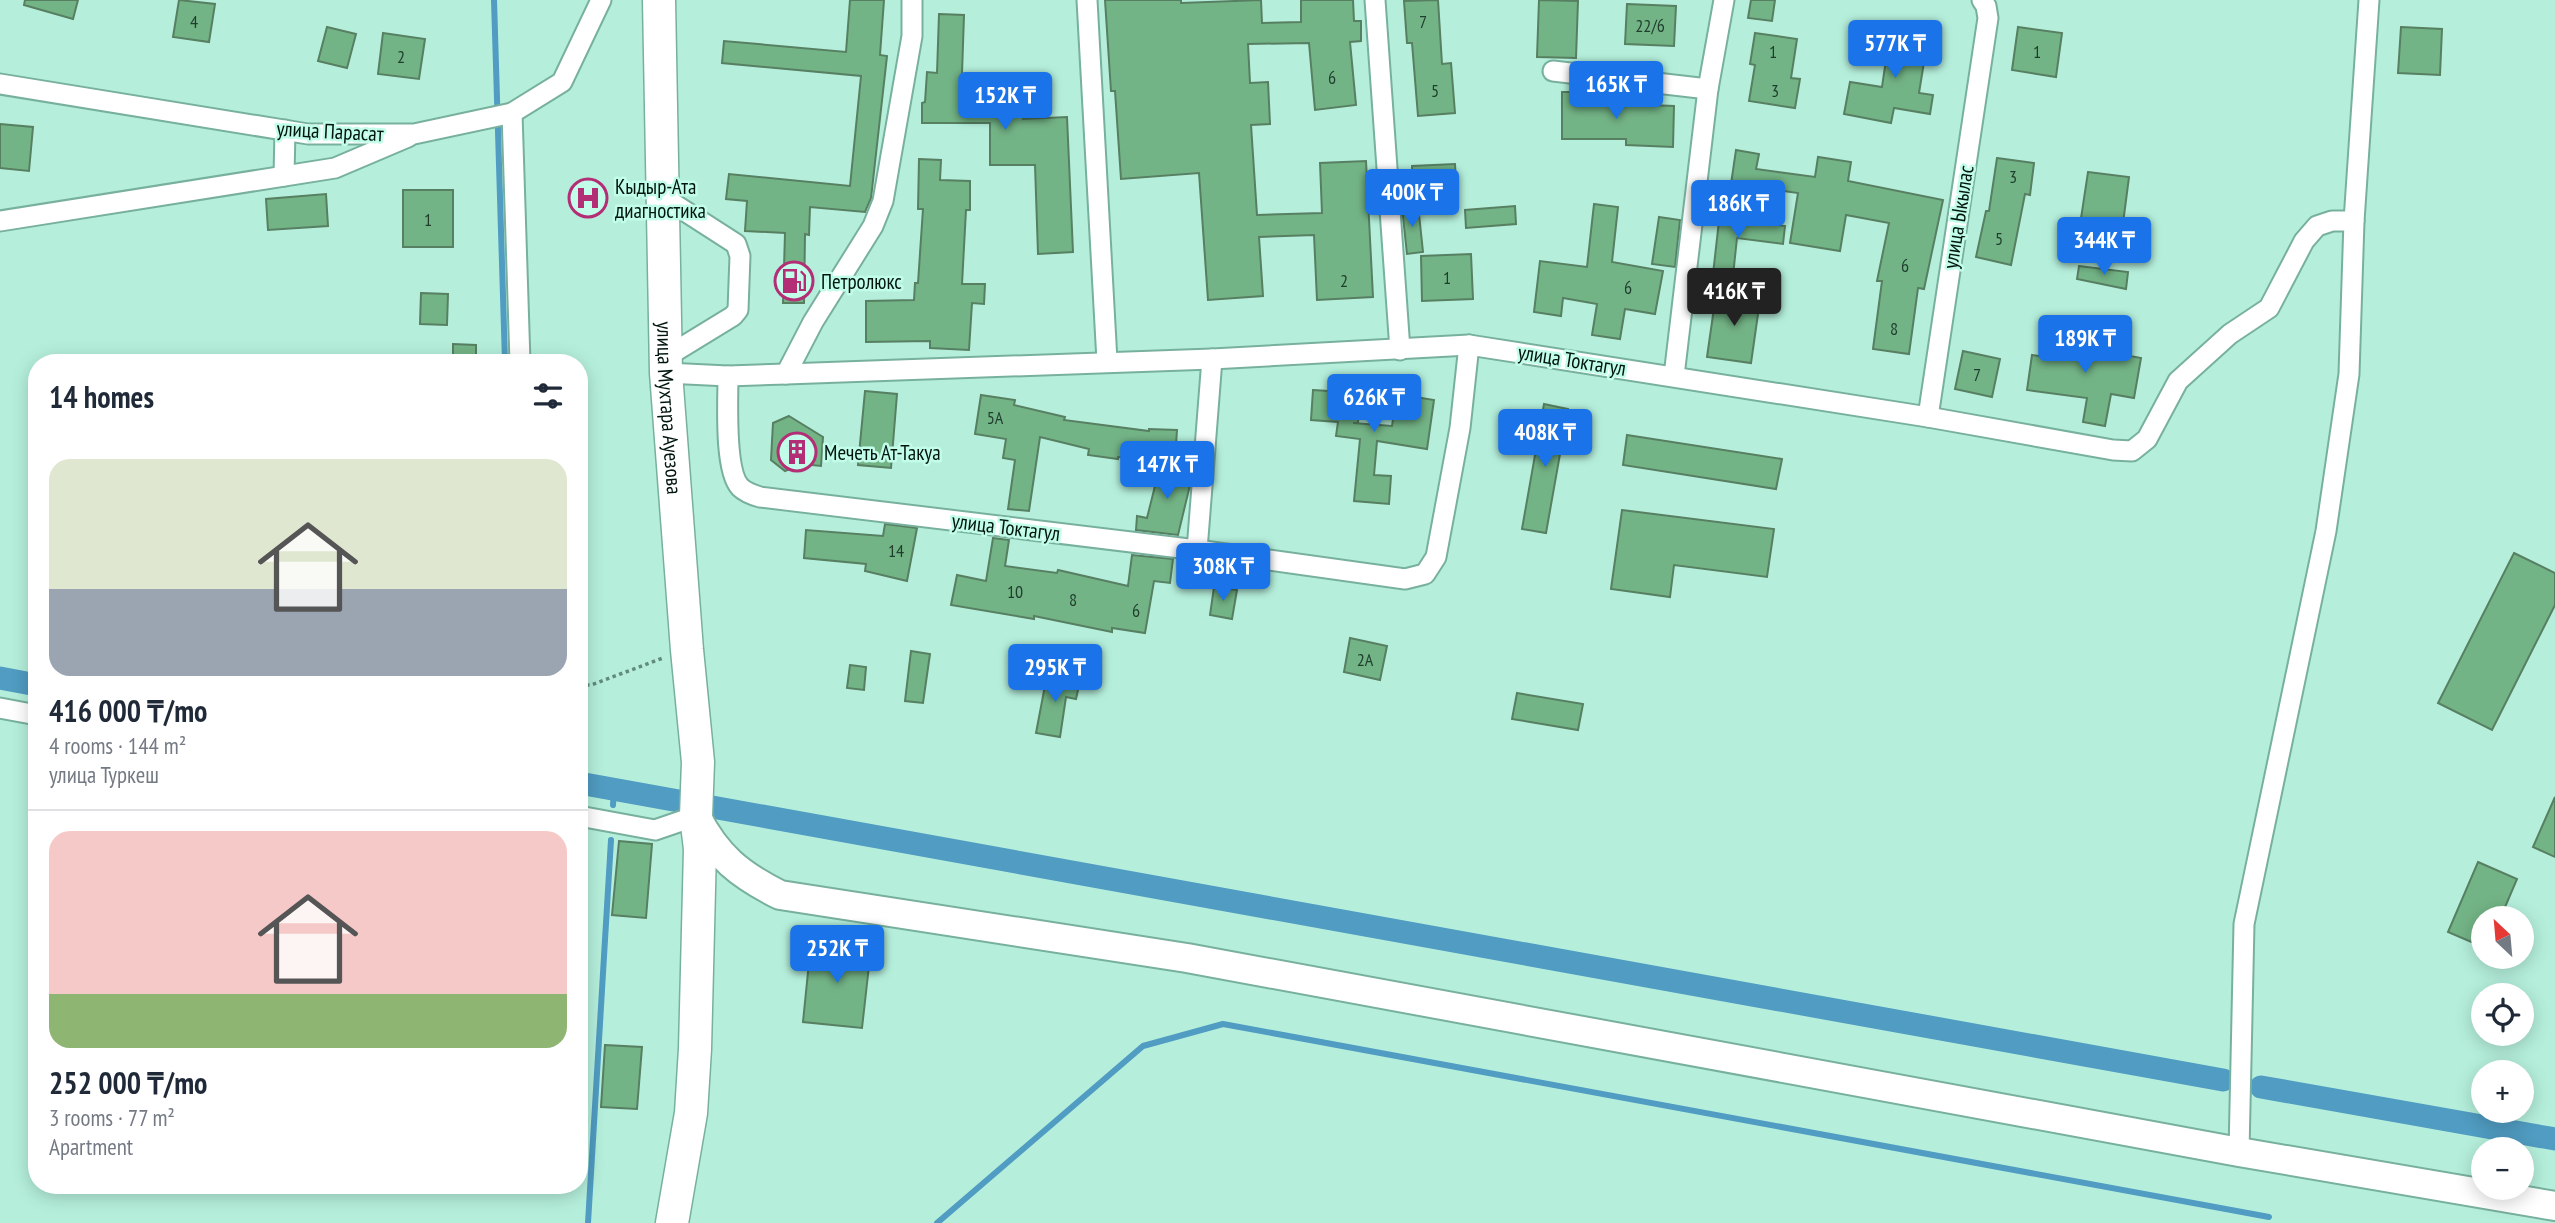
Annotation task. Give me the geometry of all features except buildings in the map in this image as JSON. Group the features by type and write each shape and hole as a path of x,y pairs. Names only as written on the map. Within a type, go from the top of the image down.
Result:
{"main road":[{"name":"улица Мухтара Ауезова","path":"662,1 666,365 698,762 696,816 700,849 691,1113 672,1223"},
{"path":"696,816 714,846 738,872 748,880 780,895 1187,958 2239,1152 2555,1206"}],"street":[{"name":"улица Парасат","path":"0,84 308,134 414,134 510,114 562,82 601,0"},
{"path":"786,374 813,322 873,226 883,201 912,36 912,0"},
{"path":"1087,0 1107,361"},
{"path":"1375,0 1400,349"},
{"path":"1674,376 1708,89 1724,0"},
{"path":"2239,1152 2244,924 2326,531 2349,374 2354,222 2369,0"},
{"name":"улица Ыкылас","path":"1928,416 1985,9"},
{"path":"1553,71 1708,89"},
{"path":"510,114 520,354"},
{"path":"284,176 285,130"},
{"path":"0,221 335,168 414,134"},
{"path":"663,197 736,244 740,256 738,310 666,365"},
{"name":"улица Токтагул","path":"666,365 727,376 1212,359 1469,345 1928,416 2113,450 2132,450 2147,439 2178,381 2230,334 2269,308 2304,241 2318,226 2332,220 2354,222"},
{"name":"улица Токтагул","path":"727,376 730,459 739,487 760,497 1197,550 1405,579 1425,573 1436,557 1460,428 1469,345"},
{"path":"1197,550 1212,359"},
{"path":"0,708 28,713"},
{"path":"588,818 655,830 696,816"}],"path":[{"path":"588,685 687,650"}],"waterway":[{"path":"494,0 505,354"},
{"path":"0,678 28,683"},
{"path":"588,785 2223,1080"},
{"path":"613,805 614,789"},
{"path":"588,1223 611,840"},
{"path":"937,1223 1143,1046 1223,1024 2269,1217"},
{"path":"2261,1087 2555,1139"}],"place":[{"name":"Кыдыр-Ата диагностика","path":"588,198"},
{"name":"Петролюкс","path":"794,281"},
{"name":"Мечеть Ат-Такуа","path":"797,452"}]}
